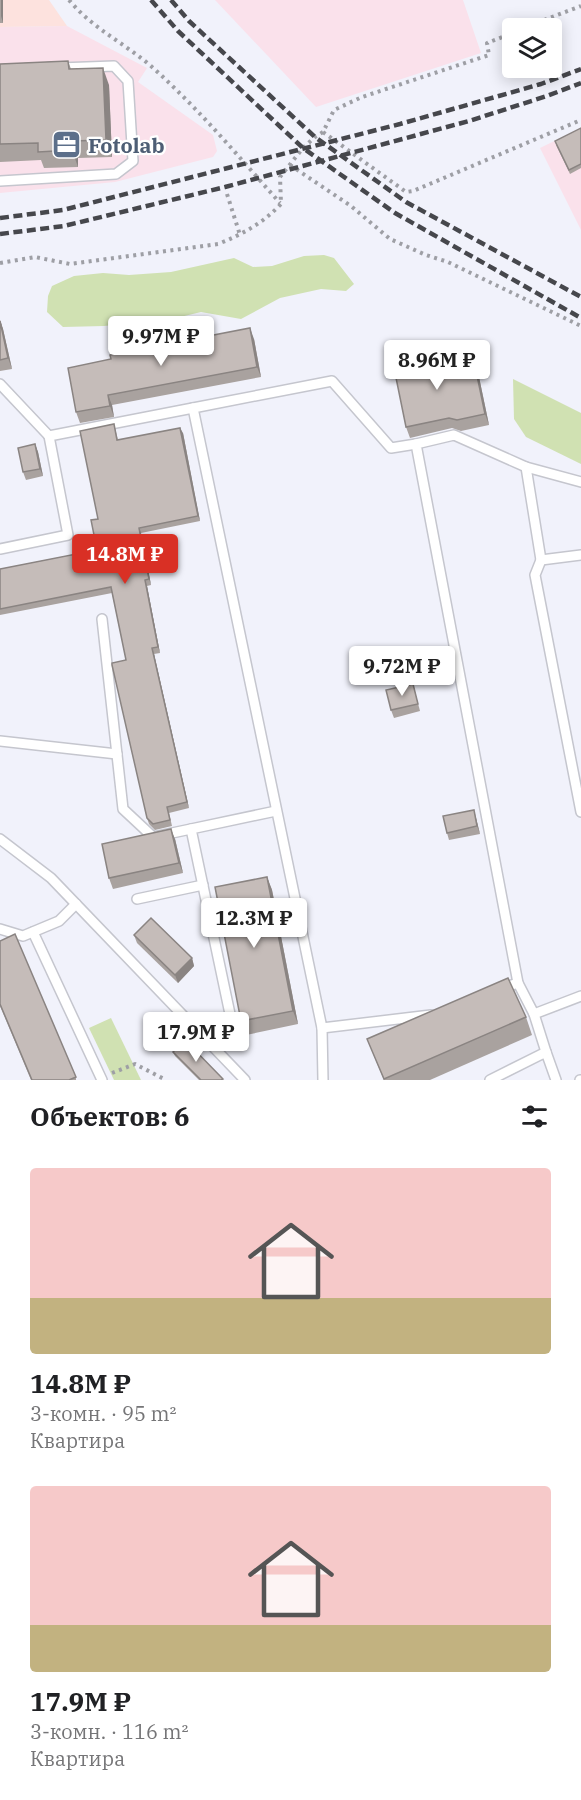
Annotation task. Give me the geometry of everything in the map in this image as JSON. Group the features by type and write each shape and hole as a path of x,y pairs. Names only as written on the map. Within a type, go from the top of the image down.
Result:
{"lane":[{"path":"0,181 116,174 133,161 128,81 114,66 46,68"},
{"path":"49,436 332,381 391,448 454,435 526,467 581,482"},
{"path":"0,384 49,436 68,535 0,549"},
{"path":"193,408 322,1028 323,1080"},
{"path":"416,444 518,983 534,1014 556,1080"},
{"path":"526,467 541,560 535,575 581,812"},
{"path":"541,560 580,557"},
{"path":"102,619 123,809 153,837 276,811"},
{"path":"0,741 117,754"},
{"path":"191,829 231,1014"},
{"path":"0,839 51,878 245,1080"},
{"path":"136,899 203,885"},
{"path":"0,929 23,936 59,921 76,904"},
{"path":"33,932 101,1079"},
{"path":"485,995 518,983"},
{"path":"534,1014 581,996"},
{"path":"322,1028 431,1015 442,1011"},
{"path":"490,1080 546,1052"}],"path":[{"path":"69,0 82,16 150,65 196,110 281,204"},
{"path":"550,18 581,6"},
{"path":"0,262 35,257 70,264 218,244 240,235 268,218 281,204 280,177 303,148 323,132 334,110 362,98 489,55 487,43 502,37"},
{"path":"323,132 406,192 581,120"},
{"path":"290,165 351,206 390,239 448,262 581,326"},
{"path":"227,194 240,235"},
{"path":"101,1079 135,1065 166,1080"}],"shaded area":[{"path":"0,0 49,0 67,26 0,27"},
{"path":"215,0 463,0 481,53 316,107"},
{"path":"67,26 147,68 138,82 213,135 217,151 213,157 115,182 0,193 0,27"},
{"path":"581,128 581,230 540,148"}],"green space":[{"path":"324,255 334,258 354,284 346,291 321,289 280,298 241,319 201,312 172,319 104,326 63,327 47,312 48,296 52,286 74,276 103,273 129,275 171,272 234,258 253,267 272,266 304,256"},
{"path":"513,379 581,413 581,464 526,437 514,419"},
{"path":"111,1018 141,1080 114,1080 89,1028"}],"building":[{"path":"68,61 69,69 103,68 106,140 72,141 72,150 38,152 38,143 0,144 0,64"},
{"path":"581,128 581,164 569,170 555,141"},
{"path":"0,321 8,358 0,360"},
{"path":"250,328 257,367 108,395 110,406 76,412 68,368 111,359 110,355"},
{"path":"445,353 449,371 475,366 485,414 457,420 449,418 406,427 393,363"},
{"path":"114,424 117,440 180,428 198,516 139,528 149,579 145,580 158,647 152,648 187,802 167,807 170,820 153,824 147,818 112,665 112,663 126,660 111,587 0,609 0,569 97,550 91,520 98,519 80,431"},
{"path":"35,444 40,469 23,472 18,448"},
{"path":"413,684 418,704 391,710 386,690"},
{"path":"474,810 477,826 447,833 443,816"},
{"path":"171,829 179,863 109,878 102,844"},
{"path":"267,877 293,1011 241,1021 215,887"},
{"path":"151,918 192,958 175,975 134,935"},
{"path":"15,934 76,1077 69,1080 32,1080 0,1004 0,941"},
{"path":"508,978 526,1017 384,1079 367,1039"},
{"path":"185,1040 223,1079 201,1080 173,1052"}],"railway":[{"path":"151,0 178,31 303,148 395,213 581,318"},
{"path":"171,0 189,21 315,137 406,202 581,297"},
{"path":"0,218 63,210 400,124 541,84 581,69"},
{"path":"0,234 64,226 225,187 469,121 581,83"}],"place":[{"name":"Fotolab","path":"67,145"}]}
